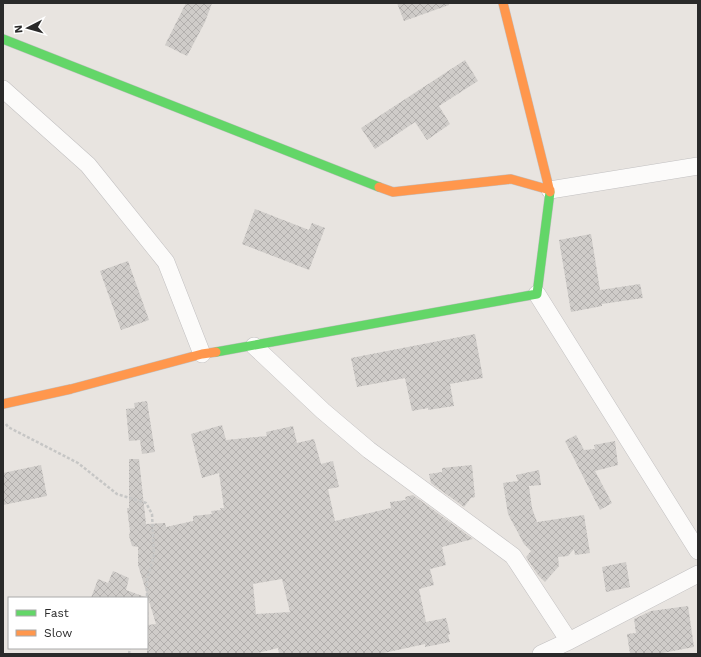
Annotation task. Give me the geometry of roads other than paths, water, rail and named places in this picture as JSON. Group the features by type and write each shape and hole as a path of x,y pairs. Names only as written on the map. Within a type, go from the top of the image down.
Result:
{"street":[{"path":"503,3 550,190 537,294 698,551"},
{"path":"3,40 393,192 511,179 550,190 698,166"},
{"path":"3,89 88,165 166,262 202,354"},
{"path":"3,404 72,389 202,354 254,346 537,294"},
{"path":"254,346 323,411 369,450 513,556 569,641"},
{"path":"541,654 698,574"}]}
